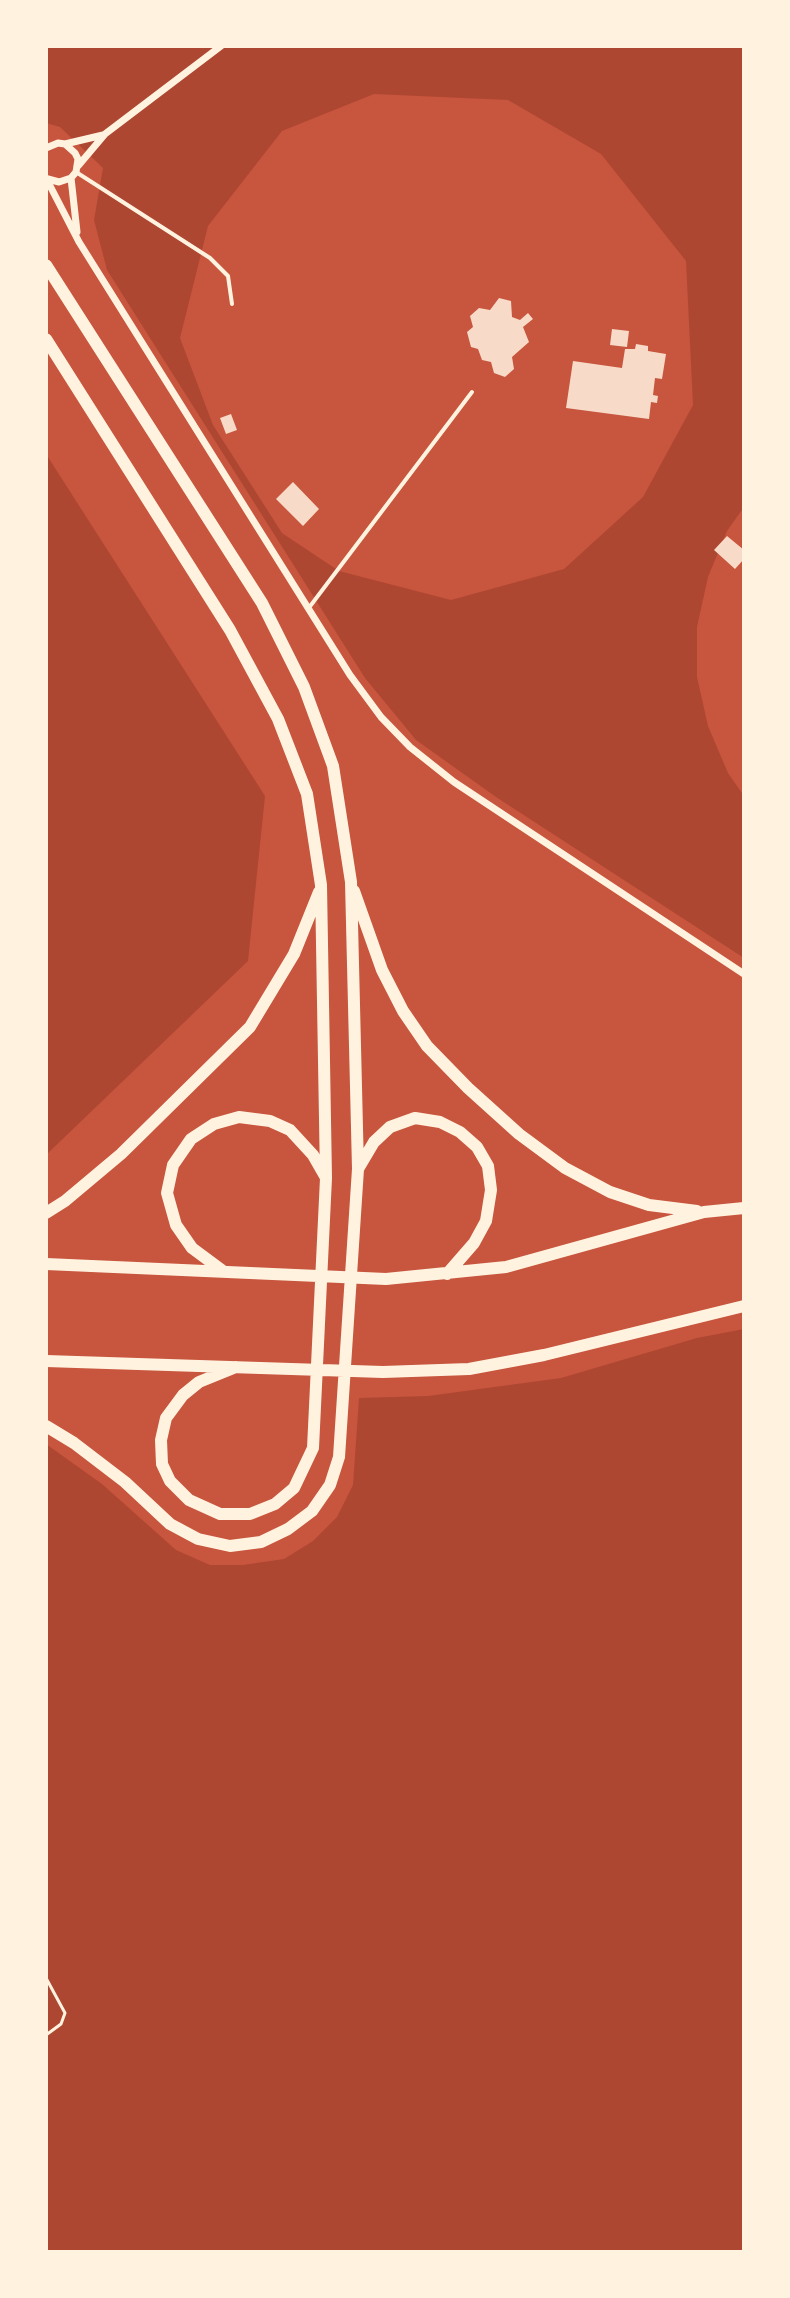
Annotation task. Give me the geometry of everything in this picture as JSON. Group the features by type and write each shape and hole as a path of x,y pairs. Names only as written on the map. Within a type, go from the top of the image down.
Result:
{"highway":[{"path":"46,265 262,603 304,687 333,766 351,882 358,1169 339,1457 330,1485 312,1511 288,1529 261,1542 230,1546 198,1539 170,1524 125,1482 46,1426"},
{"path":"46,339 230,630 278,719 307,794 321,885 326,1178 313,1448 294,1488 275,1504 250,1514 220,1514 189,1500 170,1481 162,1464 161,1440 166,1418 183,1395 199,1382 238,1367"},
{"path":"351,882 382,970 403,1011 427,1046 468,1088 519,1134 565,1168 610,1192 649,1205 704,1212"},
{"path":"46,1213 121,1154 250,1027 294,954 321,885"},
{"path":"223,1271 192,1248 176,1225 167,1193 173,1165 191,1139 214,1124 239,1117 270,1121 290,1130 313,1155 326,1178"},
{"path":"358,1169 374,1142 390,1127 415,1118 440,1122 460,1132 477,1147 488,1166 490,1178 486,1221 474,1243 447,1274"},
{"path":"46,1264 386,1279 506,1267 704,1212 744,1208"},
{"path":"46,1361 383,1372 469,1369 744,1306"}],"street":[{"path":"46,178 59,182 75,172 105,134 221,46"},
{"path":"46,148 105,134"},
{"path":"65,144 75,153 77,235"},
{"path":"46,178 62,211 308,609 381,717 410,747 454,782 744,974"}],"lane":[{"path":"75,172 210,258 228,276 232,304"},
{"path":"308,609 472,392"}],"path":[{"path":"46,1978 65,2013 61,2024 46,2035"}],"shaded area":[{"path":"46,46 744,46 744,507 727,531 708,577 697,627 697,677 708,726 728,773 744,796 744,958 496,797 416,740 365,678 107,270 94,220 103,168 60,127 46,123","holes":["374,94 508,100 601,154 686,261 693,405 643,497 564,569 451,600 339,571 282,533 213,425 180,338 208,226 282,131"]},
{"path":"46,454 265,796 248,961 46,1155"},
{"path":"744,1329 744,2252 46,2252 46,1444 102,1484 176,1550 210,1565 243,1565 284,1559 313,1541 337,1517 353,1485 359,1398 428,1396 561,1378 697,1338"}],"building":[{"path":"499,298 511,301 512,317 520,320 528,313 533,319 523,327 529,342 512,357 514,369 505,377 494,373 491,362 482,360 478,349 471,347 467,332 473,327 470,316 479,308 490,310"},
{"path":"612,329 629,331 627,347 610,345"},
{"path":"636,344 648,346 648,351 666,354 662,379 655,378 653,395 658,396 657,403 651,402 649,419 566,408 573,361 622,368 625,349 635,349"},
{"path":"231,414 237,430 226,434 220,418"},
{"path":"293,482 319,509 303,526 276,499"},
{"path":"727,536 744,550 744,559 735,569 714,550"}]}
